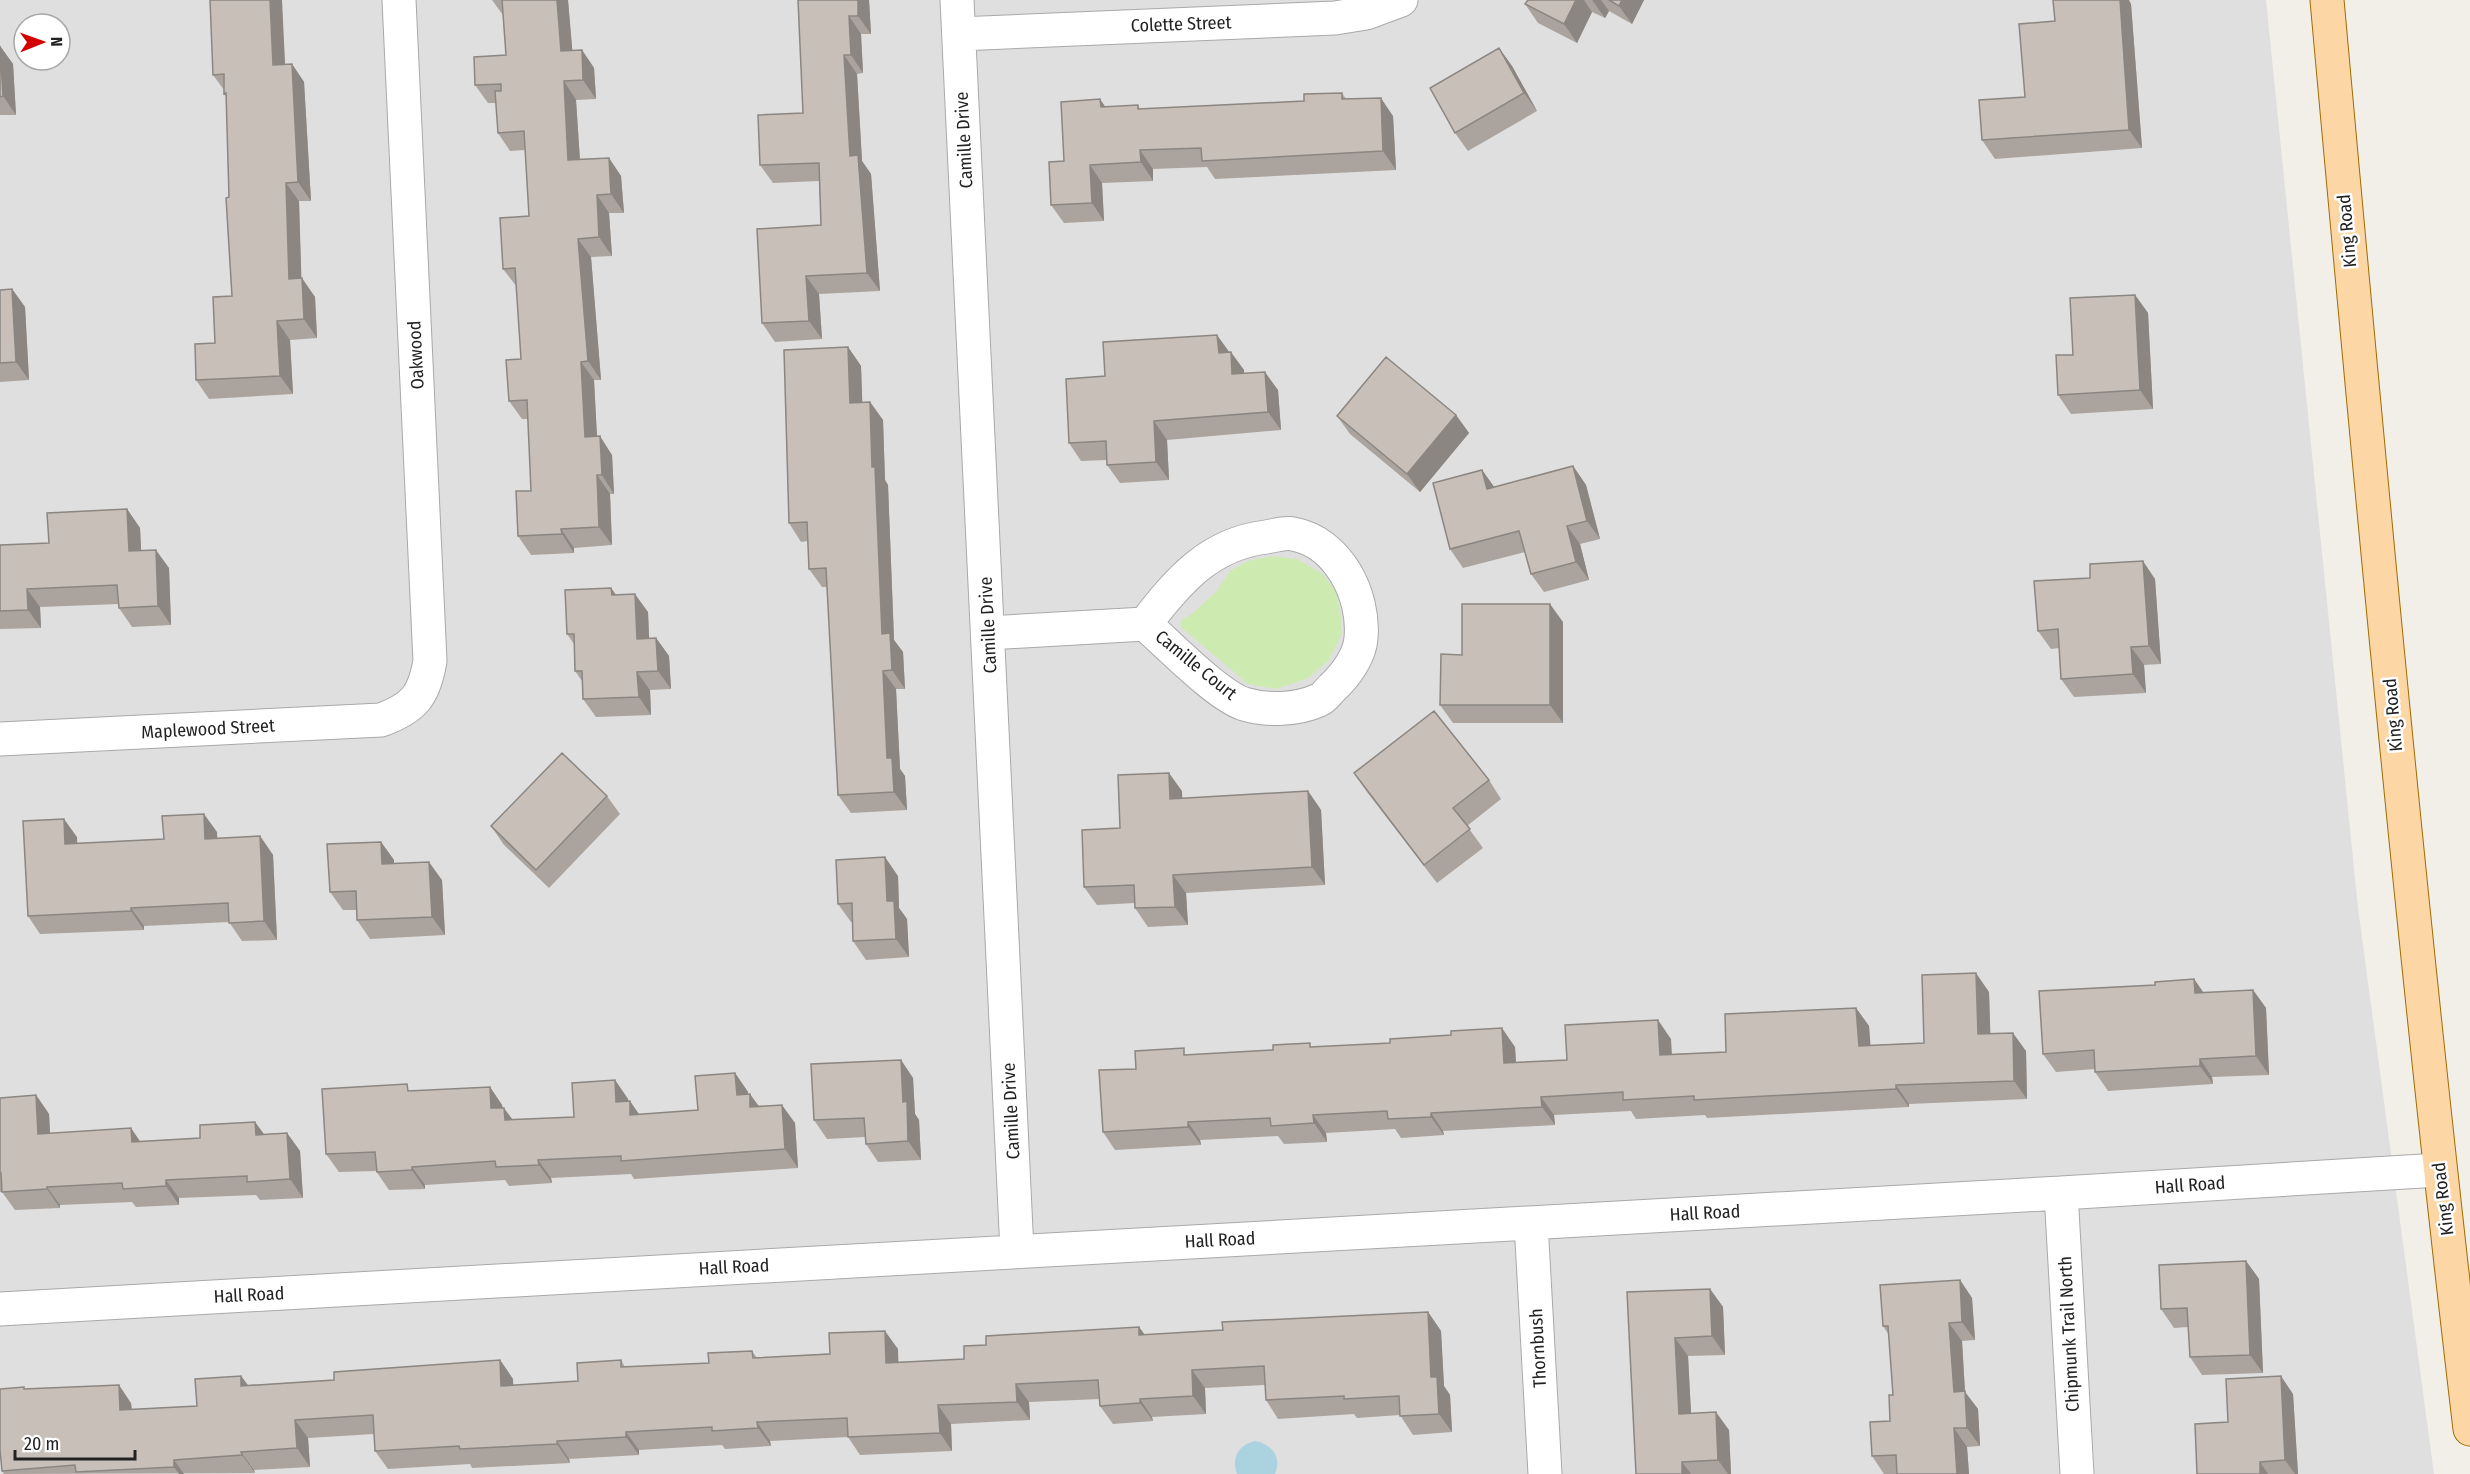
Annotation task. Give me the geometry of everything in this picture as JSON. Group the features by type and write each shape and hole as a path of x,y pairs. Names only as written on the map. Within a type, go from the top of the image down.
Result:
{"main road":[{"name":"King Road","path":"2327,0 2407,861 2439,1170 2470,1429"}],"street":[{"name":"Oakwood","path":"399,0 430,661 427,680 412,705"},
{"name":"Camille Drive","path":"957,0 1017,1251"},
{"name":"Colette Street","path":"959,34 1335,18 1366,13 1401,0"},
{"name":"Camille Court","path":"988,633 1145,624 1215,686 1233,698 1243,704 1282,709 1321,700 1346,674 1362,640 1361,611 1349,577 1325,548 1292,534 1246,539 1209,556 1172,588 1145,624"},
{"name":"Maplewood Street","path":"0,739 381,720 412,705"},
{"name":"Hall Road","path":"0,1309 2439,1170"},
{"name":"Chipmunk Trail North","path":"2061,1193 2077,1474"},
{"name":"Thornbush","path":"1531,1223 1545,1474"}],"shaded area":[{"path":"0,0 2266,0 2358,908 2434,1474 0,1474"}],"green space":[{"path":"1272,556 1297,559 1323,574 1336,592 1341,617 1341,635 1329,660 1308,678 1276,689 1248,684 1182,628 1181,620 1193,613 1216,592 1230,571 1248,561"}],"water":[{"path":"1255,1441 1266,1445 1274,1452 1277,1462 1275,1474 1237,1474 1235,1463 1237,1453 1244,1446"}],"building":[{"path":"210,0 270,0 273,65 292,64 298,182 286,183 289,279 302,278 304,319 277,321 280,376 196,380 195,344 215,343 213,297 232,296 226,198 229,197 226,93 224,94 224,74 213,75"},
{"path":"502,0 557,0 561,51 582,50 583,80 564,81 568,160 609,158 611,194 597,195 599,237 578,239 588,361 581,362 585,437 600,436 602,475 597,475 599,527 561,529 562,534 518,536 516,491 531,491 527,400 509,401 506,360 521,359 515,268 503,269 500,218 529,216 524,131 498,133 495,91 501,91 501,84 475,85 474,57 506,55"},
{"path":"798,0 858,0 858,16 849,16 851,55 844,55 850,156 858,155 867,273 806,276 809,321 762,323 757,229 821,225 819,163 760,165 758,115 803,113"},
{"path":"1528,0 1576,0 1564,24 1525,4"},
{"path":"1609,0 1622,0 1619,6"},
{"path":"2053,0 2120,0 2129,130 1982,140 1979,100 2025,97 2019,24 2055,21"},
{"path":"0,46 3,96 0,97"},
{"path":"1499,48 1524,93 1455,133 1430,88"},
{"path":"1342,93 1342,99 1381,98 1383,151 1202,161 1201,148 1140,150 1141,162 1090,165 1092,203 1051,205 1049,162 1064,161 1061,102 1100,99 1101,107 1138,105 1138,109 1304,101 1304,94"},
{"path":"12,289 16,362 0,363 0,290"},
{"path":"2135,295 2140,390 2058,395 2056,355 2073,355 2070,298"},
{"path":"1217,335 1219,353 1231,352 1232,374 1265,372 1268,412 1154,421 1156,462 1107,465 1106,441 1069,443 1066,379 1105,376 1103,342"},
{"path":"848,347 850,403 870,402 882,634 890,633 892,670 883,671 887,758 892,758 894,792 838,795 826,568 809,569 807,522 789,523 784,350"},
{"path":"1386,357 1456,415 1407,474 1337,416"},
{"path":"1573,466 1587,521 1567,526 1576,562 1531,574 1519,531 1450,549 1433,483 1482,470 1487,489"},
{"path":"127,509 129,551 156,550 158,606 119,608 117,585 27,589 28,610 0,611 0,545 49,543 47,513"},
{"path":"2143,561 2149,646 2131,647 2133,674 2061,679 2058,629 2038,631 2034,581 2090,578 2090,564"},
{"path":"611,588 612,595 635,594 637,639 656,638 658,671 637,672 639,697 583,699 582,671 575,671 574,634 567,634 565,590"},
{"path":"1462,604 1550,604 1550,705 1440,705 1441,654 1462,655"},
{"path":"1434,711 1489,780 1453,808 1470,829 1424,865 1354,773"},
{"path":"562,753 607,796 536,870 491,826"},
{"path":"1169,773 1170,799 1308,791 1312,867 1173,875 1175,907 1135,908 1134,885 1084,887 1082,830 1120,828 1118,775"},
{"path":"204,814 205,839 260,836 264,921 229,923 228,903 28,916 23,821 64,819 65,844 164,839 162,816"},
{"path":"381,842 382,864 429,862 432,917 357,920 356,891 330,892 327,844"},
{"path":"885,857 887,901 894,901 896,939 853,941 852,903 838,904 836,860"},
{"path":"1976,973 1978,1034 2013,1033 2014,1081 1896,1085 1896,1089 1694,1100 1694,1096 1623,1100 1623,1092 1541,1097 1542,1107 1431,1113 1431,1117 1388,1119 1387,1111 1313,1115 1314,1123 1271,1126 1270,1118 1188,1122 1188,1127 1103,1132 1099,1070 1136,1069 1135,1051 1184,1048 1184,1055 1273,1050 1273,1045 1310,1043 1310,1047 1390,1043 1390,1039 1451,1035 1451,1031 1502,1028 1504,1063 1567,1060 1565,1025 1658,1020 1660,1055 1726,1052 1725,1014 1856,1008 1859,1046 1924,1043 1922,975"},
{"path":"2194,979 2195,993 2253,990 2256,1056 2200,1059 2200,1066 2095,1072 2094,1050 2043,1054 2039,991 2155,985 2155,982"},
{"path":"901,1060 903,1102 907,1101 908,1141 866,1144 864,1118 814,1120 811,1064"},
{"path":"735,1073 737,1095 750,1094 750,1107 782,1105 785,1149 621,1161 621,1156 538,1160 539,1165 496,1167 495,1161 377,1172 375,1152 326,1154 322,1089 407,1084 408,1091 490,1087 491,1108 504,1108 505,1120 574,1117 572,1083 615,1080 616,1102 630,1101 630,1115 698,1110 695,1076"},
{"path":"36,1095 38,1134 131,1128 132,1142 200,1138 200,1125 255,1122 256,1135 287,1133 290,1179 247,1182 247,1176 166,1180 166,1186 123,1189 122,1183 2,1192 0,1098"},
{"path":"2246,1261 2250,1355 2190,1357 2187,1308 2161,1309 2159,1265"},
{"path":"1960,1280 1962,1322 1949,1323 1954,1392 1965,1391 1967,1428 1954,1428 1957,1474 1897,1474 1896,1455 1872,1456 1870,1422 1890,1421 1889,1395 1893,1395 1888,1326 1883,1326 1880,1285"},
{"path":"1710,1289 1712,1336 1675,1338 1679,1414 1716,1412 1718,1460 1682,1462 1682,1474 1636,1474 1627,1292"},
{"path":"1428,1312 1431,1377 1437,1377 1439,1414 1400,1416 1399,1396 1266,1400 1264,1366 1192,1370 1193,1396 1140,1399 1140,1403 1100,1406 1098,1380 1016,1384 1017,1402 938,1405 940,1433 848,1437 847,1418 757,1422 758,1428 712,1431 712,1427 626,1432 626,1437 557,1441 557,1444 375,1451 373,1415 295,1420 297,1448 174,1460 174,1467 76,1472 75,1465 2,1471 0,1389 119,1385 120,1410 197,1406 195,1379 241,1376 241,1386 334,1380 334,1372 500,1360 501,1386 578,1381 577,1363 621,1360 621,1367 709,1363 708,1353 752,1351 753,1358 830,1354 829,1333 885,1331 886,1363 964,1359 964,1346 986,1345 986,1336 1139,1327 1139,1335 1223,1330 1222,1322"},
{"path":"2281,1376 2285,1460 2260,1462 2260,1474 2197,1474 2195,1424 2228,1422 2226,1379"}]}
